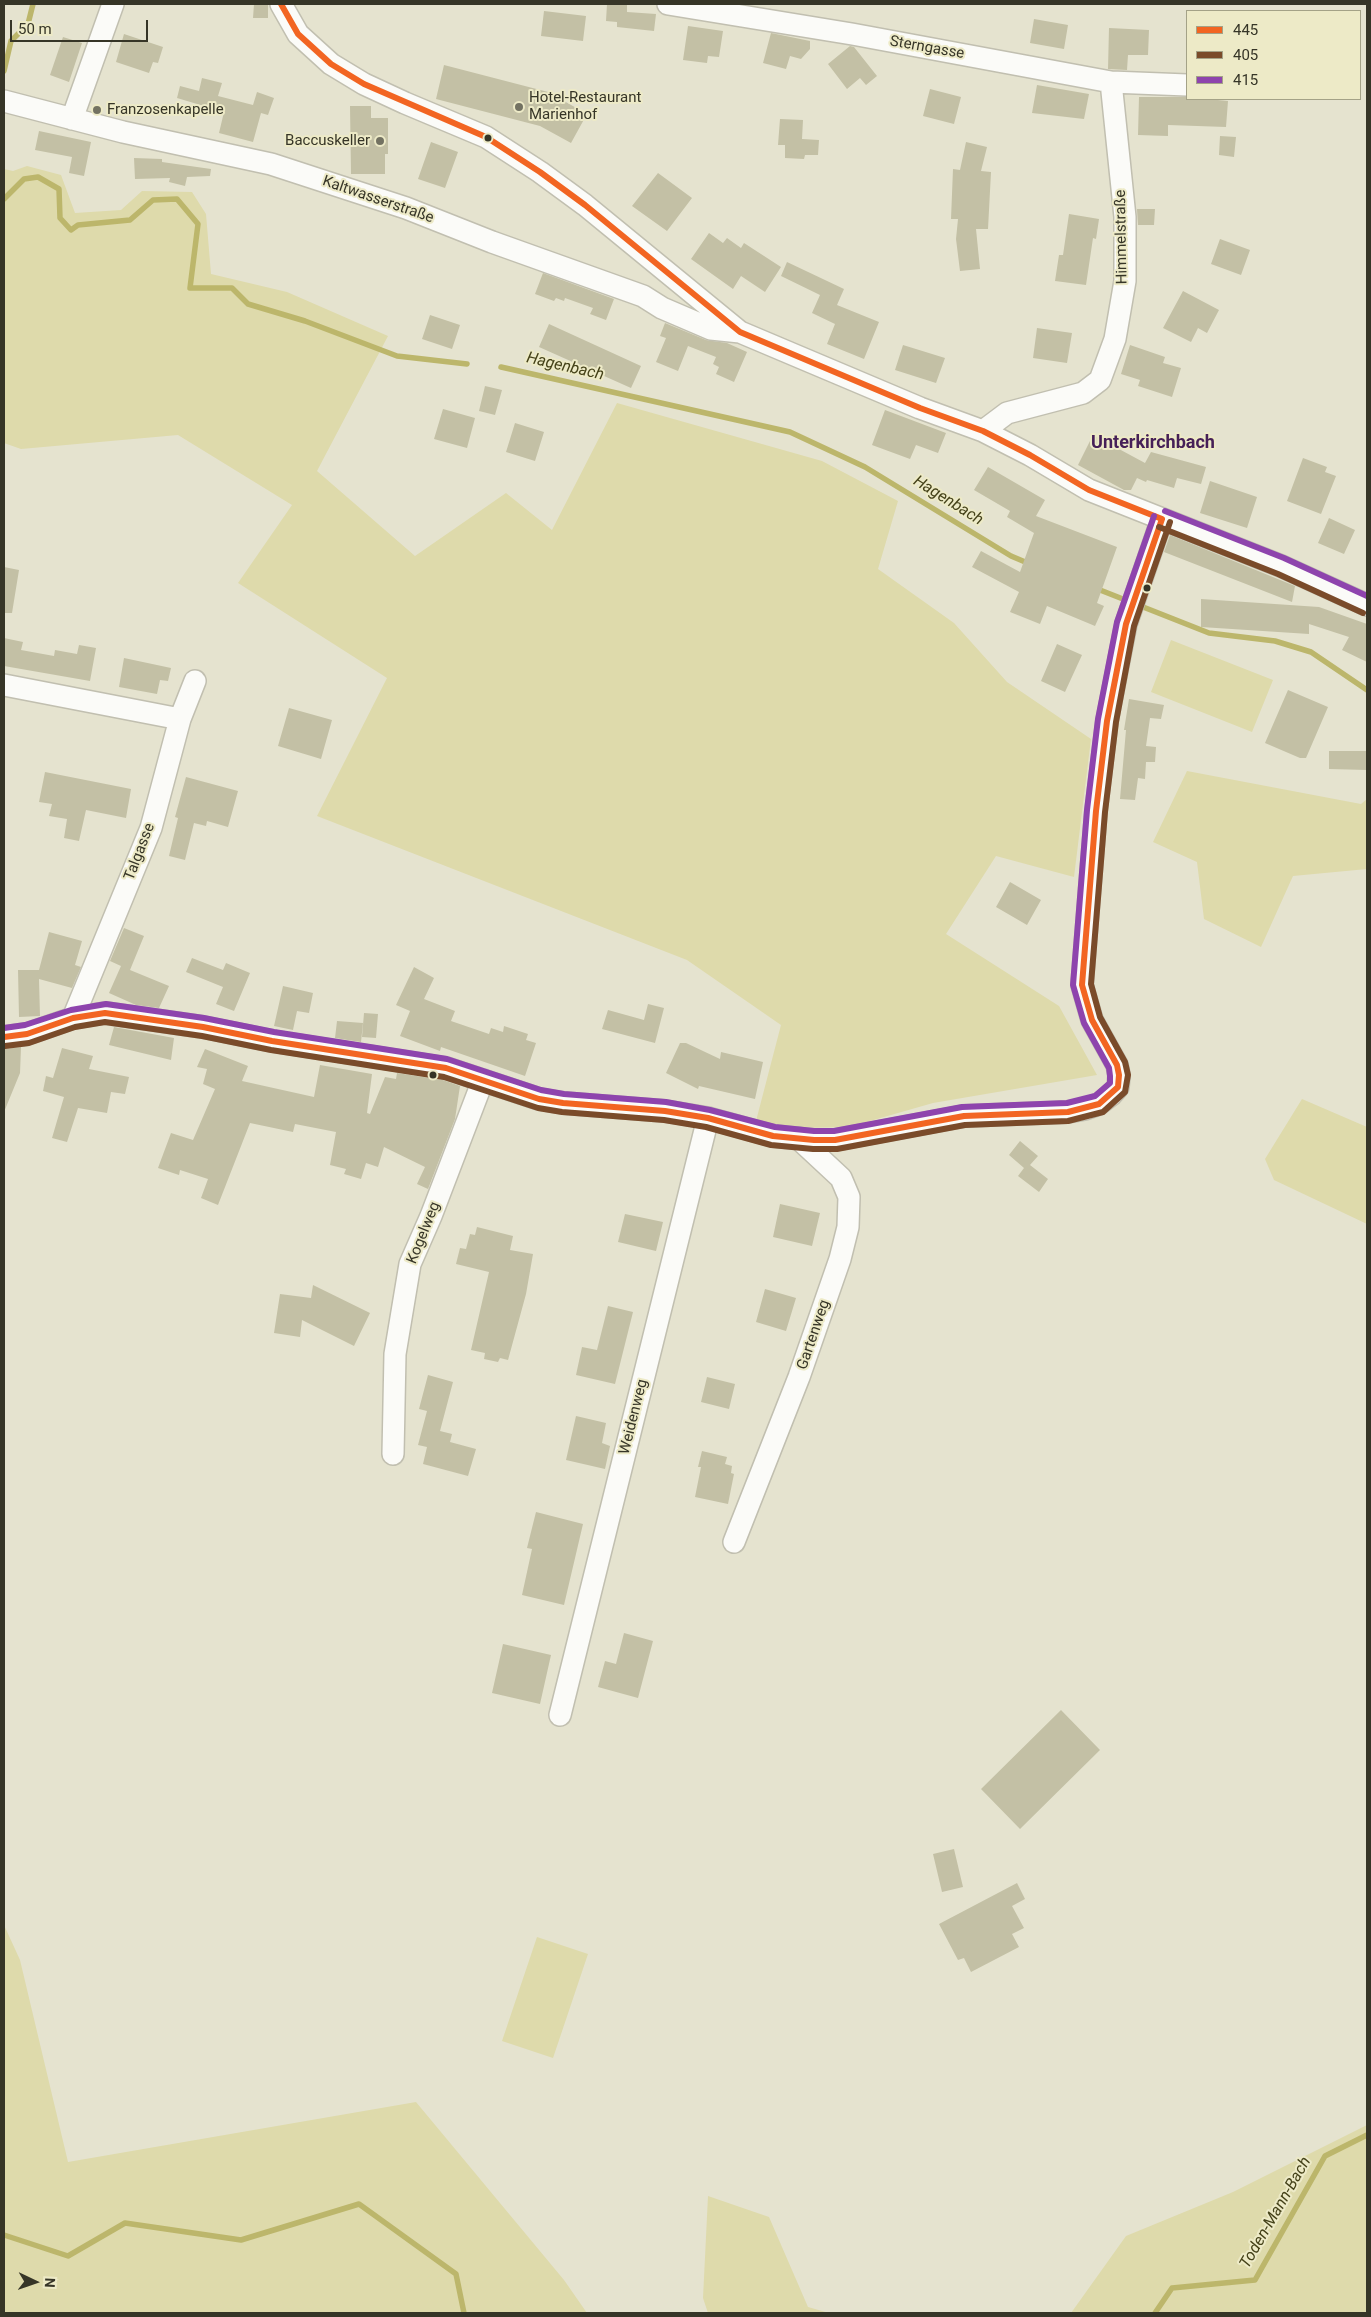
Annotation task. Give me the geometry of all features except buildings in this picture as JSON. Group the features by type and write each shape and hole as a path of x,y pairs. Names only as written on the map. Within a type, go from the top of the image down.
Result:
{"street":[{"path":"72,119 112,4"},
{"path":"281,4 298,34 331,64 364,84 486,137 540,172 584,205 740,332 920,408 983,430 1090,490 1281,566 1367,605"},
{"name":"Sterngasse","path":"668,4 852,34 1111,82 1186,84"},
{"name":"Himmelstraße","path":"983,430 1006,413 1083,393 1100,380 1115,339 1125,281 1125,217 1111,82"},
{"name":"Kaltwasserstraße","path":"4,101 123,132 271,164 406,208 519,252 642,296 662,308 705,327 740,332"},
{"path":"4,1037 27,1034 73,1018 105,1013 203,1027 272,1041 446,1068 522,1094 564,1104 626,1106 708,1118 773,1136 798,1138 835,1140 964,1116 1085,1109 1099,1104 1111,1095 1118,1086 1120,1075 1092,1020 1082,985 1097,802 1107,721 1126,624 1162,519"},
{"name":"Talgasse","path":"73,1018 151,828 180,719 195,681"},
{"path":"4,685 180,719"},
{"name":"Kogelweg","path":"394,1454 395,1354 410,1264 431,1216 483,1080"},
{"name":"Weidenweg","path":"560,1715 708,1118"},
{"name":"Gartenweg","path":"734,1542 799,1377 840,1259 848,1227 849,1196 841,1178 798,1138"}],"shaded area":[{"path":"27,166 61,175 75,213 121,210 142,191 192,192 206,214 211,274 287,292 388,336 317,471 415,556 506,493 552,530 617,403 822,461 898,501 878,569 954,623 1007,682 1091,739 1074,877 996,856 946,934 1059,1006 1097,1075 933,1103 849,1127 795,1128 756,1121 781,1025 687,960 317,816 387,678 238,583 292,505 178,435 21,449 4,443 4,169 13,171"},
{"path":"1171,640 1273,680 1252,732 1151,692"},
{"path":"1187,771 1361,804 1367,799 1367,869 1293,876 1261,947 1204,919 1197,862 1153,842"},
{"path":"1302,1099 1367,1127 1367,1224 1274,1180 1265,1159"},
{"path":"4,1925 20,1960 68,2162 416,2102 564,2280 587,2313 4,2313"},
{"path":"537,1937 588,1954 553,2058 502,2041"},
{"path":"1367,2125 1367,2313 1071,2313 1126,2236 1233,2192"},
{"path":"708,2196 769,2217 808,2307 829,2313 708,2313 703,2298"}],"waterway":[{"path":"4,71 11,41 28,24 33,4"},
{"name":"Hagenbach","path":"4,199 24,179 38,177 59,189 60,218 71,230 78,225 130,220 153,200 177,199 198,224 190,288 232,288 248,304 305,321 397,356 467,364"},
{"name":"Hagenbach","path":"501,367 790,432 865,467 1011,556 1030,564"},
{"name":"Hagenbach","path":"1095,588 1209,633 1275,641 1311,652 1367,690"},
{"name":"Toden-Mann-Bach","path":"1155,2313 1172,2288 1255,2280 1325,2156 1367,2135"},
{"name":"Toden-Mann-Bach","path":"4,2235 68,2256 125,2223 241,2240 359,2204 456,2274 464,2313"}],"transit line":[{"name":"445","path":"281,4 298,34 331,64 364,84 486,137 540,172 585,205 740,332 920,408 983,431 1030,455 1089,490 1162,519"},
{"name":"415","path":"1165,511 1284,558 1367,596"},
{"name":"415","path":"4,1028 25,1025 71,1010 106,1004 204,1018 274,1032 447,1059 541,1090 564,1094 666,1102 710,1110 775,1127 814,1131 834,1131 962,1107 1067,1103 1095,1096 1110,1083 1109,1068 1084,1023 1073,985 1087,810 1098,719 1117,622 1154,516"},
{"name":"445","path":"4,1037 27,1034 73,1018 105,1013 203,1027 272,1041 446,1068 539,1099 563,1103 665,1111 708,1118 773,1136 814,1140 835,1140 964,1116 1068,1112 1099,1104 1118,1087 1119,1075 1117,1065 1092,1020 1082,985 1096,811 1107,721 1126,624 1162,519"},
{"name":"405","path":"5,1046 29,1043 75,1027 105,1022 202,1036 271,1050 444,1077 538,1108 562,1112 664,1120 706,1127 771,1145 813,1149 837,1149 965,1125 1068,1121 1103,1112 1125,1092 1128,1075 1125,1062 1100,1017 1091,984 1105,812 1116,722 1134,626 1170,522"},
{"name":"405","path":"1159,527 1278,574 1363,613"}],"place":[{"name":"Hotel-Restaurant Marienhof","path":"519,107"},
{"name":"Franzosenkapelle","path":"97,110"},
{"name":"Baccuskeller","path":"380,141"}],"district":[{"name":"Unterkirchbach","path":"1153,443"}]}
